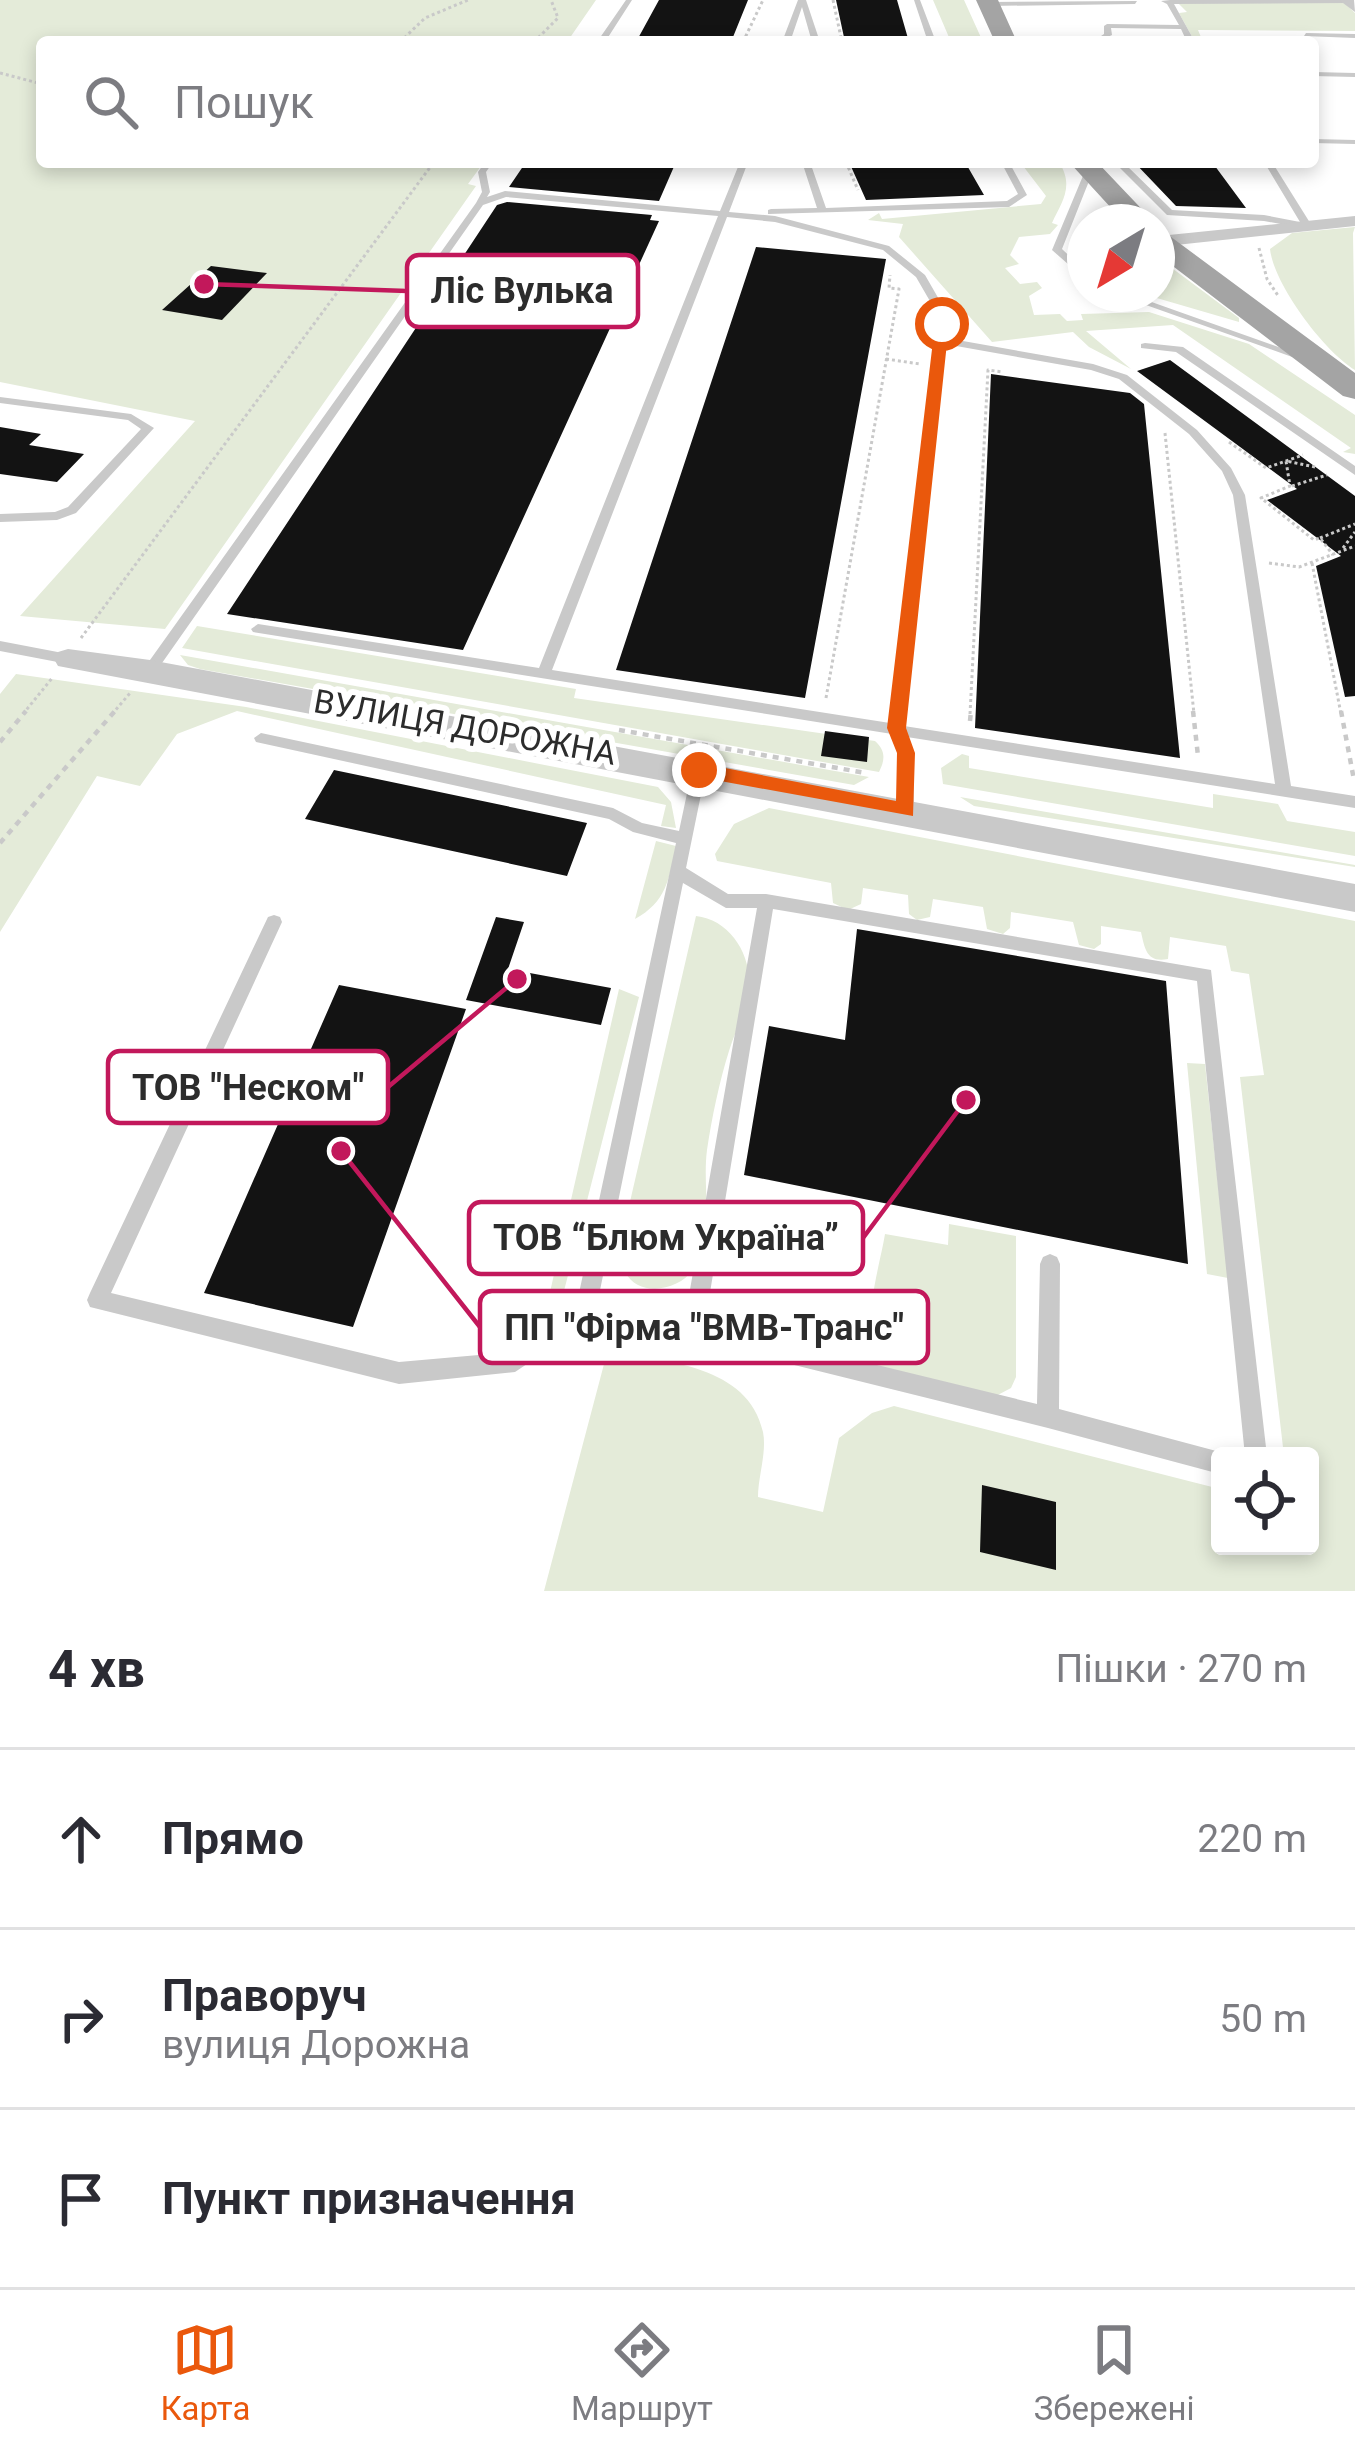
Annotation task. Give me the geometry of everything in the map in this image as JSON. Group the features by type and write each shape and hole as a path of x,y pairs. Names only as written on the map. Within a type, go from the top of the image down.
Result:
{"main road":[{"path":"986,5 1003,36"},
{"path":"1086,168 1122,204"},
{"path":"1175,252 1355,389"}],"street":[{"path":"1347,1 1355,8"},
{"path":"1175,233 1355,221"},
{"name":"ВУЛИЦЯ ДОРОЖНА","path":"68,659 699,770 1355,898"}],"lane":[{"path":"605,36 629,0"},
{"path":"788,36 802,0"},
{"path":"802,0 813,36"},
{"path":"917,0 930,36"},
{"path":"1018,0 1042,11"},
{"path":"986,5 1018,0 1135,2"},
{"path":"1165,1 1347,1"},
{"path":"1165,1 1188,36"},
{"path":"1106,36 1107,26 1183,27"},
{"path":"1306,35 1355,36"},
{"path":"1319,74 1355,75"},
{"path":"1319,141 1355,142"},
{"path":"150,670 480,203 486,192 485,168"},
{"path":"543,675 742,168"},
{"path":"808,168 822,210"},
{"path":"726,213 1009,204 1023,196 1008,168"},
{"path":"1073,204 1085,168"},
{"path":"1124,168 1170,214 1264,218 1307,226"},
{"path":"1272,168 1307,226"},
{"path":"480,203 505,194 775,219 897,253 940,305 941,340 897,728 906,753 906,811"},
{"path":"1067,220 1057,250 1067,259"},
{"path":"1172,312 1313,361"},
{"path":"941,340 1093,367 1123,377 1193,432 1227,470 1239,495 1284,791"},
{"path":"1145,346 1179,349 1355,471"},
{"path":"0,400 131,417 148,428 67,513 0,518"},
{"path":"258,628 1355,802"},
{"path":"0,646 68,659"},
{"path":"261,739 613,814 638,828 686,839"},
{"path":"274,922 97,1300 399,1373 515,1362 585,1313 699,770"},
{"path":"679,872 726,901 766,901 1205,975 1255,1447"},
{"path":"693,1330 766,901"},
{"path":"1048,1417 1050,1264"},
{"path":"585,1313 693,1330 1211,1461"}],"path":[{"path":"406,36 425,18 468,0"},
{"path":"540,36 558,18 551,0"},
{"path":"746,36 763,0"},
{"path":"833,0 841,36"},
{"path":"0,73 36,82"},
{"path":"0,742 68,659 430,168"},
{"path":"849,168 865,207"},
{"path":"1260,246 1267,279 1289,310"},
{"path":"825,704 899,289"},
{"path":"886,359 926,364"},
{"path":"970,729 988,370 1015,373"},
{"path":"1165,429 1199,764"},
{"path":"1223,446 1226,440 1266,468 1311,453"},
{"path":"1286,461 1338,471 1261,498 1314,541 1355,528"},
{"path":"1286,461 1291,487"},
{"path":"1333,555 1351,542 1355,528"},
{"path":"1320,538 1333,555"},
{"path":"1267,563 1299,567 1355,546"},
{"path":"1312,563 1355,784"},
{"path":"0,842 150,670"}],"green space":[{"path":"0,0 596,0 571,36 36,36 36,168 480,168 468,184 476,186 165,629 20,616 195,421 0,382"},
{"path":"933,0 964,0 980,36 948,36"},
{"path":"1175,0 1342,0 1355,13 1355,31 1198,30 1200,36 1192,36 1179,13 1187,12"},
{"path":"1025,168 1062,168 1065,194 1052,223 1058,225 1050,234 1019,237 1010,255 1019,264 1005,268 1020,284 1037,282 1042,288 1029,296 1034,315 1060,314 1067,321 1083,320 1081,314 1149,312 1249,344 1355,415 1355,454 1343,452 1351,448 1173,325 1086,331 1131,369 1089,347 1073,332 992,342 899,237 903,224 868,220 879,213 882,219 1041,204 1046,196"},
{"path":"1355,227 1355,370 1302,316 1270,249 1292,233"},
{"path":"1175,270 1239,318 1239,322 1175,303"},
{"path":"197,626 576,689 574,698 875,741 883,760 879,772 182,648"},
{"path":"180,655 869,777 854,785 200,669 188,665"},
{"path":"16,674 246,707 658,787 671,802 676,828 661,826 666,805 237,711 177,734 140,786 97,776 0,932 0,694"},
{"path":"962,754 969,756 969,768 1213,808 1213,794 1278,804 1287,821 1355,832 1355,856 943,784 941,768"},
{"path":"960,797 1355,865 1355,867 974,806"},
{"path":"769,808 1355,921 1355,1591 544,1591 608,1349 701,1370 740,1392 754,1409 763,1432 758,1497 823,1512 839,1438 872,1413 894,1406 1211,1487 1211,1555 1319,1555 1319,1447 1283,1447 1240,1077 1264,1075 1249,974 1231,971 1226,946 1170,937 1168,959 1155,959 1146,950 1141,932 1101,926 1101,944 1094,949 1079,945 1073,922 1011,912 1010,928 1003,934 987,929 983,907 933,899 930,917 917,920 909,914 908,895 863,888 861,904 848,910 833,903 831,883 717,861 715,854 734,824"},
{"path":"656,841 676,846 671,869 660,897 635,919"},
{"path":"696,916 717,923 734,938 748,969 748,990 711,1125 700,1254 680,1282 650,1288 640,1286 625,1272 620,1245"},
{"path":"619,989 639,997 565,1287 555,1318 540,1336"},
{"path":"1187,1063 1205,1064 1228,1278 1207,1274"},
{"path":"949,1224 1016,1236 1016,1377 1011,1388 994,1397 882,1371 874,1358 870,1324 885,1234 948,1245"}],"building":[{"path":"659,0 748,0 733,36 639,36"},
{"path":"836,0 897,0 907,36 844,36"},
{"path":"522,168 673,168 659,201 509,187"},
{"path":"852,168 968,168 984,195 866,200"},
{"path":"1140,168 1216,168 1246,208 1176,206"},
{"path":"507,202 652,215 650,220 659,221 463,650 227,614 497,205"},
{"path":"756,247 886,259 805,698 616,670"},
{"path":"211,266 267,273 222,320 162,310"},
{"path":"1170,360 1355,496 1355,696 1345,697 1316,566 1341,556 1267,500 1297,489 1137,371"},
{"path":"991,374 1130,393 1144,404 1180,758 975,728"},
{"path":"0,427 41,434 29,445 84,454 57,482 0,474"},
{"path":"825,731 869,737 867,762 821,756"},
{"path":"334,770 587,823 567,876 305,819"},
{"path":"496,917 524,922 508,969 611,988 601,1025 466,1000"},
{"path":"857,929 1166,981 1188,1264 744,1175 769,1026 845,1040"},
{"path":"339,985 466,1009 353,1327 204,1293"},
{"path":"982,1485 1056,1502 1056,1570 980,1552"}],"place":[{"name":"Ліс Вулька","path":"204,284"},
{"name":"ТОВ \"Неском\"","path":"517,979"},
{"name":"ТОВ “Блюм Україна”","path":"966,1100"},
{"name":"ПП \"Фірма \"ВМВ-Транс\"","path":"341,1151"}],"route":[{"path":"699,770 906,811 906,753 897,728 942,324"}]}
